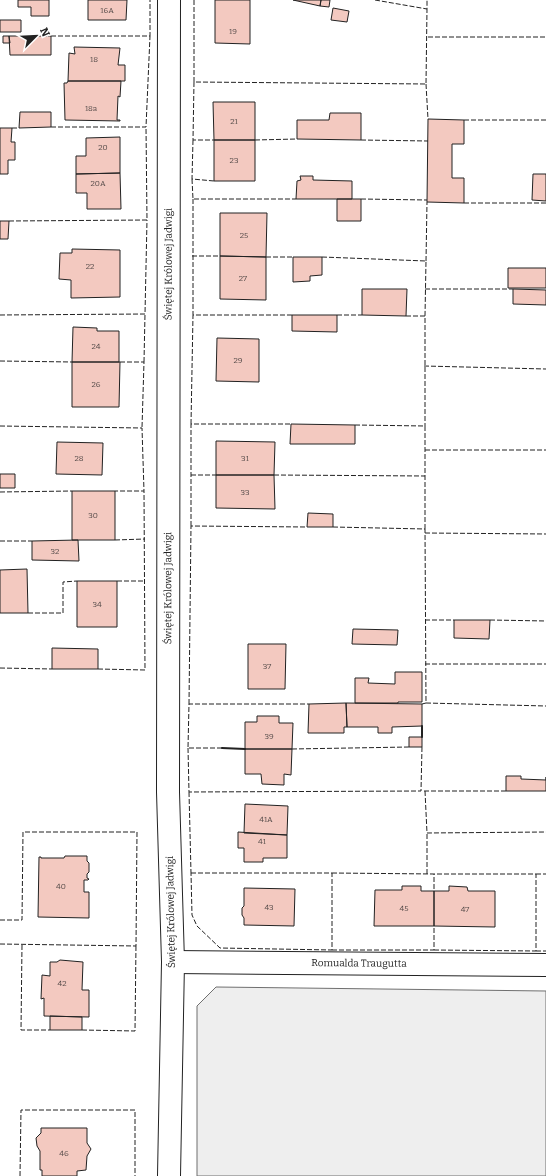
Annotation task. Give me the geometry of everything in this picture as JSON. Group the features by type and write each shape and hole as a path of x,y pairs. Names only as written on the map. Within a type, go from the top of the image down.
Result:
{"street":[{"name":"Świętej Królowej Jadwigi","path":"169,0 168,792 172,962 169,1176"},
{"name":"Romualda Traugutta","path":"172,962 546,965"}],"shaded area":[{"path":"216,987 546,991 546,1176 197,1176 197,1006"}],"building":[{"path":"18,0 49,0 49,16 31,16 31,7 18,7"},
{"path":"88,0 127,0 126,20 88,20"},
{"path":"215,0 250,0 250,44 215,43"},
{"path":"293,0 321,0 320,6"},
{"path":"321,0 330,0 329,7 320,6"},
{"path":"333,8 349,11 347,22 331,20"},
{"path":"0,20 21,20 21,32 0,32"},
{"path":"3,36 9,36 10,43 3,43"},
{"path":"9,36 51,36 51,55 10,55"},
{"path":"74,47 120,48 118,65 125,65 125,81 68,81 69,53 75,54"},
{"path":"68,81 121,81 120,97 118,96 117,120 120,121 65,120 64,83 67,83"},
{"path":"213,102 255,102 255,140 214,140"},
{"path":"20,112 51,112 51,127 19,128"},
{"path":"330,113 361,113 361,140 297,139 297,120 329,120"},
{"path":"428,119 464,120 464,144 452,144 452,178 464,178 464,203 427,202"},
{"path":"0,128 12,128 11,142 15,142 15,160 8,160 8,174 0,174"},
{"path":"120,137 120,173 76,174 76,156 86,156 86,138"},
{"path":"214,140 255,140 255,181 214,181"},
{"path":"120,173 121,209 87,209 87,193 76,193 76,174"},
{"path":"533,174 546,174 546,201 532,200"},
{"path":"300,176 313,176 313,180 352,181 352,199 296,199 297,181 301,180"},
{"path":"337,199 361,199 361,221 337,221"},
{"path":"220,213 267,213 266,257 220,256"},
{"path":"0,221 9,221 8,239 0,239"},
{"path":"72,249 120,250 120,297 71,298 71,280 59,279 60,253 72,253"},
{"path":"220,256 266,257 266,300 220,299"},
{"path":"293,257 322,257 322,275 310,276 310,281 293,282"},
{"path":"508,268 546,268 546,288 508,288"},
{"path":"362,289 407,289 406,316 362,315"},
{"path":"513,289 546,290 546,305 513,304"},
{"path":"292,315 337,315 337,332 292,331"},
{"path":"73,327 97,328 97,331 119,331 119,362 72,362"},
{"path":"217,338 259,339 259,382 216,381"},
{"path":"72,362 120,362 119,407 72,407"},
{"path":"291,424 355,425 355,444 290,444"},
{"path":"216,441 275,442 274,475 216,475"},
{"path":"57,442 103,443 102,475 56,474"},
{"path":"0,474 15,474 15,488 0,488"},
{"path":"216,475 274,475 275,509 216,508"},
{"path":"72,491 115,491 115,540 72,540"},
{"path":"308,513 333,514 333,527 307,527"},
{"path":"78,540 79,561 32,560 32,541"},
{"path":"27,569 28,613 0,613 0,570"},
{"path":"77,581 117,581 117,627 77,627"},
{"path":"454,620 490,620 489,639 454,638"},
{"path":"353,629 398,630 397,645 352,644"},
{"path":"248,644 286,644 285,689 248,689"},
{"path":"52,648 98,649 98,669 52,669"},
{"path":"395,672 422,672 422,702 355,703 355,678 369,678 368,683 395,684"},
{"path":"346,703 422,704 422,726 392,727 392,733 378,733 378,727 347,727"},
{"path":"346,703 347,727 344,727 344,733 308,733 309,704"},
{"path":"257,716 279,716 279,723 293,723 292,749 245,749 245,722 257,722"},
{"path":"409,737 422,737 422,747 409,747"},
{"path":"245,749 292,749 291,775 284,774 284,785 262,784 261,774 245,774"},
{"path":"506,776 521,776 521,779 546,780 546,791 506,791"},
{"path":"245,804 288,806 287,835 244,833"},
{"path":"238,832 287,835 287,858 263,858 263,862 244,862 244,848 238,848"},
{"path":"65,856 87,856 89,872 87,874 87,878 89,879 84,880 84,892 89,892 89,918 38,917 39,857 64,858"},
{"path":"402,886 421,886 421,891 434,891 434,926 374,926 375,890 402,890"},
{"path":"449,886 467,887 468,891 495,891 495,927 434,926 434,891 449,891"},
{"path":"244,888 295,889 294,926 244,925 242,908 244,906"},
{"path":"60,960 83,962 82,990 89,990 89,1017 44,1016 44,998 41,999 42,975 50,976 50,962 57,962"},
{"path":"50,1016 82,1017 82,1030 50,1030"},
{"path":"41,1128 87,1128 87,1143 91,1149 87,1156 86,1170 77,1171 77,1176 42,1176 42,1170 40,1170 40,1151 37,1146 36,1138 41,1133"}],"fence":[{"path":"51,36 150,36 150,0"},
{"path":"194,0 194,82 426,84 427,9"},
{"path":"375,0 427,9 427,0"},
{"path":"51,127 146,127 150,36"},
{"path":"428,37 546,37"},
{"path":"194,82 193,140 214,140"},
{"path":"426,84 428,119"},
{"path":"464,120 546,120"},
{"path":"9,221 147,220 146,127"},
{"path":"12,128 19,128"},
{"path":"255,140 297,139"},
{"path":"193,140 192,179 214,181"},
{"path":"361,140 428,141"},
{"path":"192,179 193,199 296,199"},
{"path":"193,199 193,315"},
{"path":"361,199 427,200"},
{"path":"426,261 427,202"},
{"path":"464,203 546,203"},
{"path":"0,315 145,314 147,220"},
{"path":"192,256 220,256"},
{"path":"266,257 293,257"},
{"path":"322,257 426,261 425,316"},
{"path":"425,289 513,289"},
{"path":"144,362 145,314"},
{"path":"191,424 193,315 292,315"},
{"path":"337,315 362,315"},
{"path":"406,316 425,316 425,426"},
{"path":"0,361 72,362"},
{"path":"120,362 144,362 142,428"},
{"path":"424,366 546,369"},
{"path":"191,526 191,424 291,424"},
{"path":"274,475 425,476 425,426 355,425"},
{"path":"0,426 142,428 144,491 115,491"},
{"path":"425,450 546,450"},
{"path":"191,475 216,475"},
{"path":"425,476 425,529"},
{"path":"0,492 72,491"},
{"path":"98,669 145,670 144,491"},
{"path":"189,704 191,526 307,527"},
{"path":"333,527 425,529 426,703 422,704"},
{"path":"425,533 546,534"},
{"path":"115,540 145,539"},
{"path":"0,541 32,541"},
{"path":"28,613 63,613 63,582 77,581"},
{"path":"117,581 145,581"},
{"path":"425,620 454,620"},
{"path":"490,620 546,621"},
{"path":"425,664 546,664"},
{"path":"0,668 52,669"},
{"path":"426,703 546,706"},
{"path":"222,748 188,748 189,704 309,704"},
{"path":"292,749 409,747"},
{"path":"188,748 189,792 421,791 422,747"},
{"path":"424,791 506,791"},
{"path":"425,791 427,833 546,832"},
{"path":"189,792 191,873"},
{"path":"0,920 22,920 23,832 137,832 136,946 0,944"},
{"path":"427,833 427,874"},
{"path":"191,873 332,873 332,950 220,948 197,926 192,915 191,873"},
{"path":"332,873 434,874 434,891"},
{"path":"434,874 536,874 536,951 434,950"},
{"path":"536,874 546,874"},
{"path":"332,950 434,950 434,926"},
{"path":"82,1030 135,1031 136,944"},
{"path":"22,945 21,1030 50,1030"},
{"path":"536,951 546,951"},
{"path":"20,1176 21,1110 135,1110 135,1176"}],"wall":[{"path":"422,726 422,737"},
{"path":"222,748 245,749"}]}
